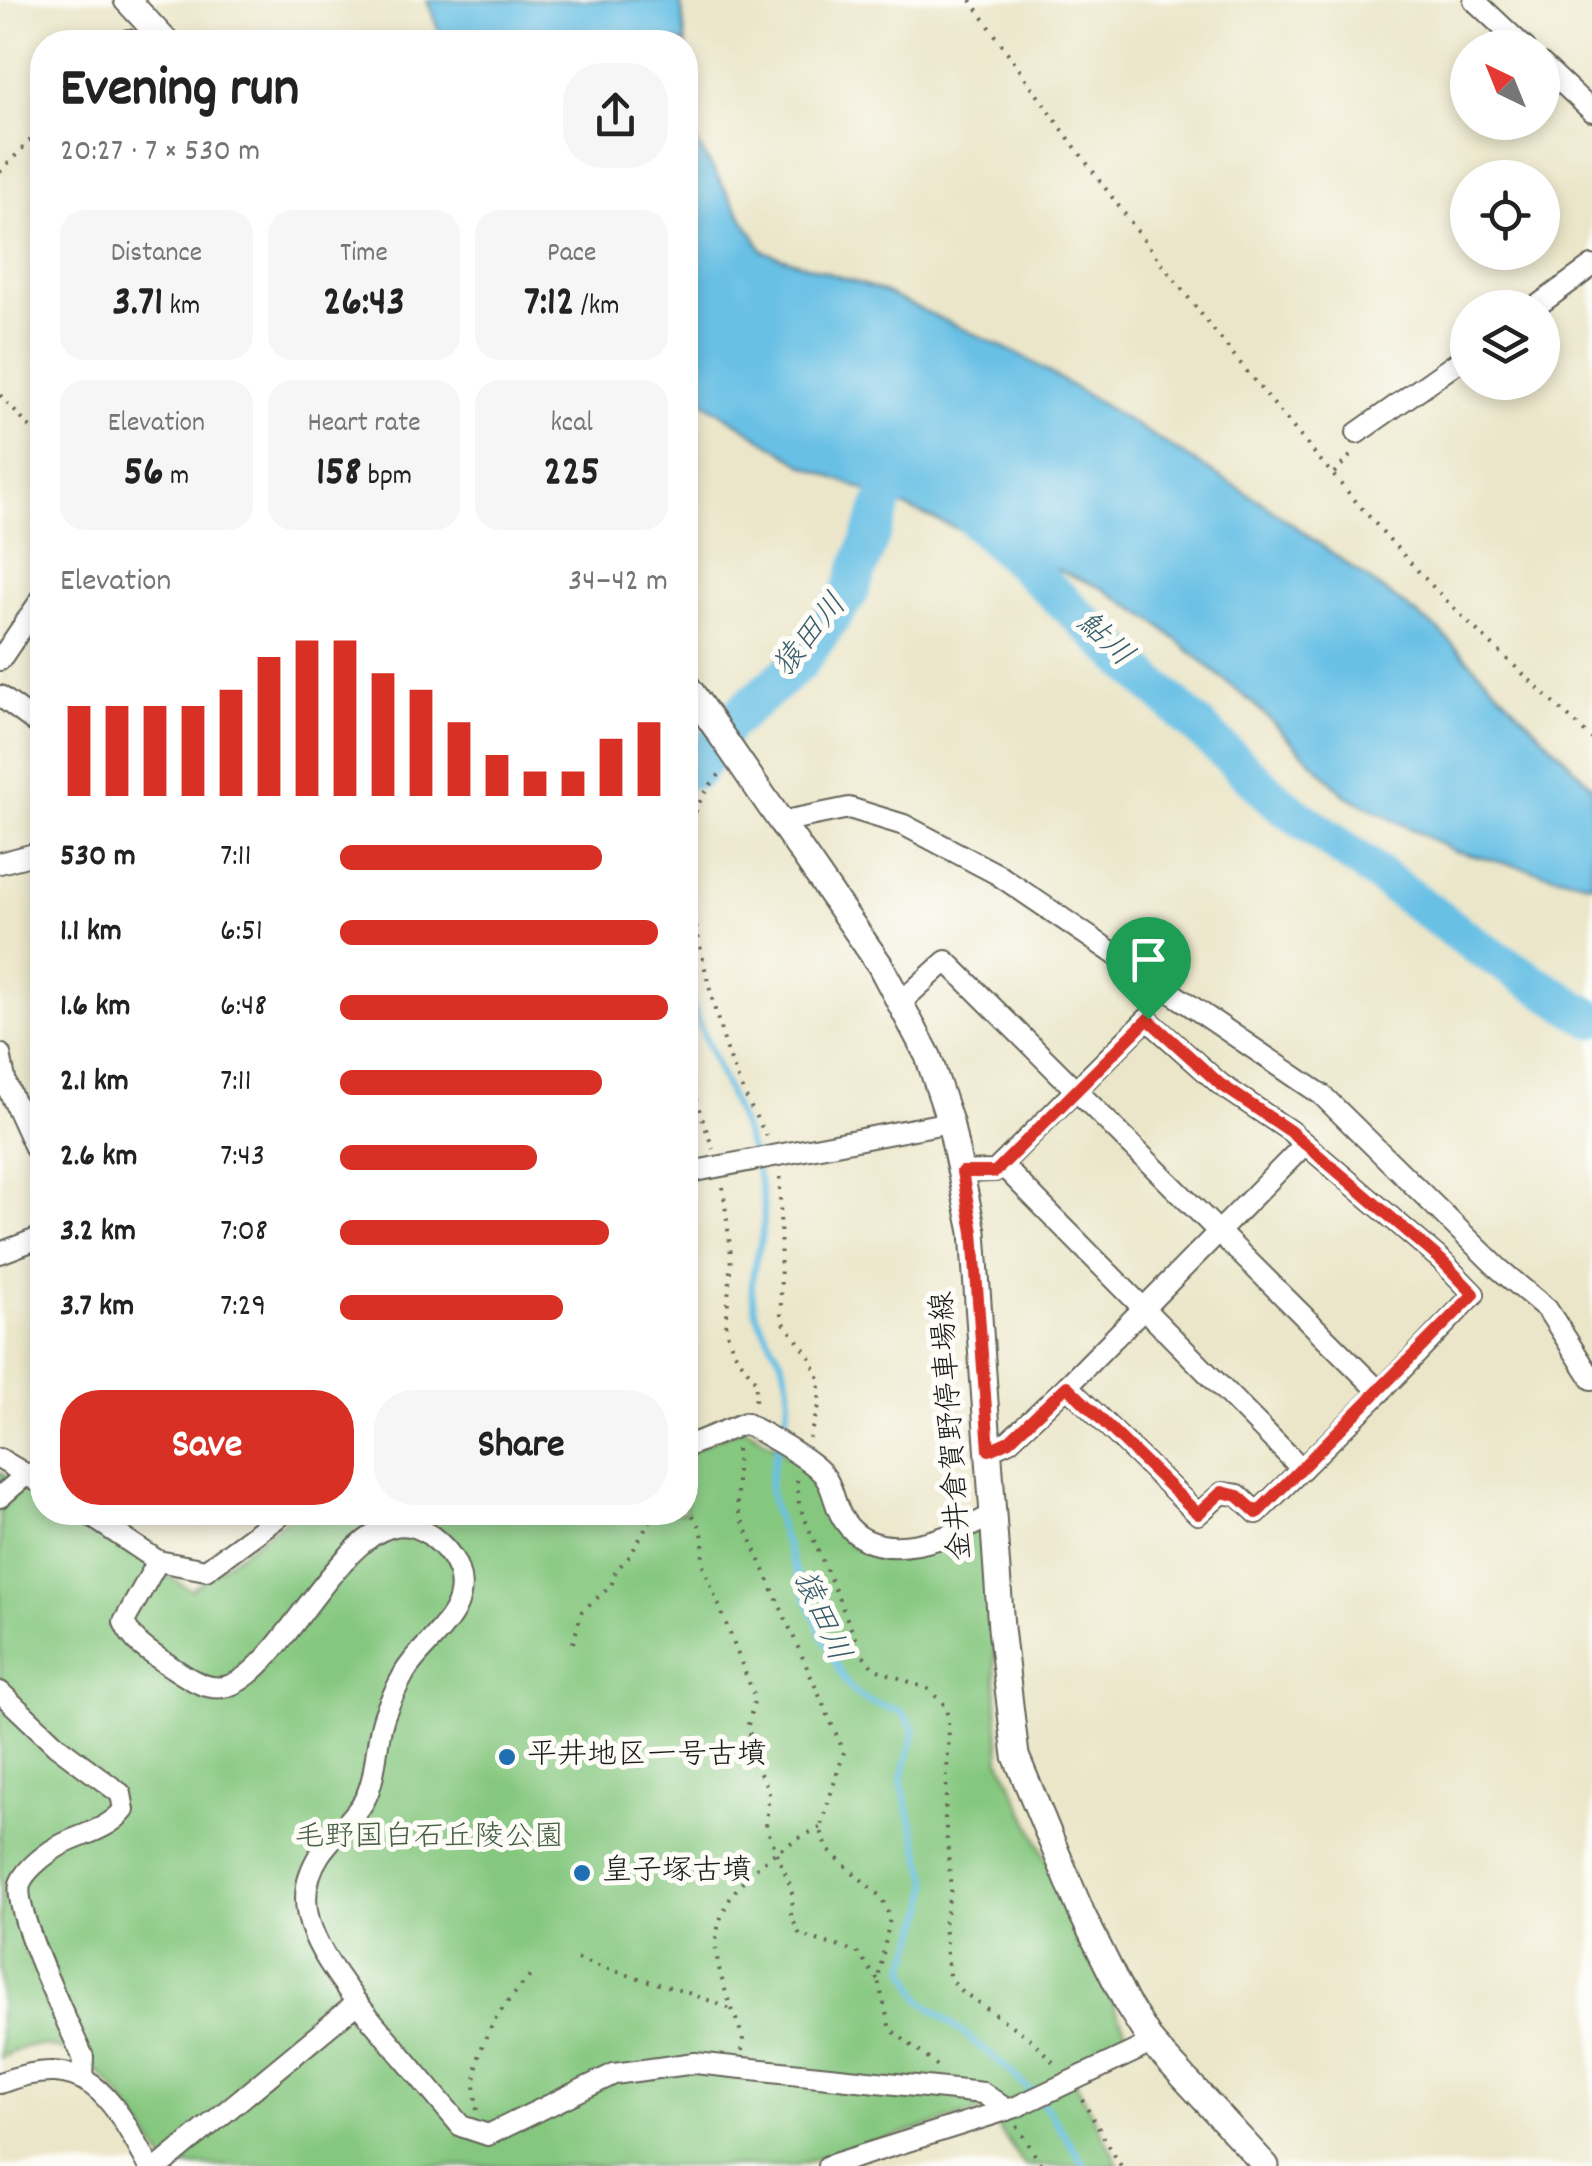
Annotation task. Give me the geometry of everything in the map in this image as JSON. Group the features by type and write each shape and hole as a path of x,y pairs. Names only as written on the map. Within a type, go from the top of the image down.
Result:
{"main road":[{"path":"127,0 155,30"},
{"name":"金井倉賀野停車場線","path":"698,703 902,1001 928,1056 950,1122 973,1232 1008,1711 1016,1756 1082,1914 1152,2042 1266,2166"}],"street":[{"path":"1474,0 1506,30"},
{"path":"1560,81 1592,111"},
{"path":"1559,290 1592,266"},
{"path":"1357,433 1450,368"},
{"path":"0,660 30,616"},
{"path":"0,696 30,718"},
{"path":"780,822 849,808 904,824 997,874 1306,1084 1547,1309 1592,1378"},
{"path":"0,863 30,855"},
{"path":"902,1001 946,961 1380,1392"},
{"path":"962,1172 995,1172 1148,1019 1220,1084 1304,1145 1441,1260 1474,1294 1257,1513 1238,1496 1222,1492 1198,1514 1067,1386"},
{"path":"0,1054 6,1084 30,1137"},
{"path":"698,1171 950,1122"},
{"path":"989,1450 1009,1441 1067,1386 1304,1145"},
{"path":"1002,1165 1302,1469"},
{"path":"0,1253 30,1242"},
{"path":"698,1442 745,1423 818,1469 833,1487 841,1518 857,1537 882,1543 933,1542 993,1514"},
{"path":"0,1459 30,1474"},
{"path":"0,1497 30,1481"},
{"path":"104,1525 158,1561 206,1570 267,1525"},
{"path":"158,1561 128,1608 124,1622 131,1638 195,1683 226,1687 256,1670 363,1539 395,1526 421,1528 444,1545 458,1570 462,1596 450,1620 413,1660 398,1684 382,1720 366,1797 322,1851 304,1900 310,1929 357,2003 461,2126 488,2136 614,2074 695,2063 983,2092 1012,2108"},
{"path":"0,1692 58,1746 121,1794 124,1810 111,1826 53,1849 26,1873 19,1886 27,1926 83,2057 82,2077"},
{"path":"160,2166 357,2003"},
{"path":"828,2166 1012,2108 1152,2042"},
{"path":"0,2083 57,2072 82,2077 114,2101 149,2166"}],"path":[{"path":"971,0 1174,275 1329,468 1409,561 1592,738"},
{"path":"0,172 30,141"},
{"path":"0,395 30,428"},
{"path":"698,805 709,784 734,754"},
{"path":"698,1107 719,1168 731,1255 726,1329 733,1350 756,1382 756,1406 737,1446 738,1508 844,1752 820,1828 828,1850 882,1898 890,1918 878,1980"},
{"path":"799,1456 798,1505 861,1652 874,1668 928,1689 946,1706 949,1730 945,1817 951,1890 944,1924 948,1976 960,1990 1032,2040 1068,2084 1121,2166"},
{"path":"698,1521 705,1539 702,1562 754,1698 748,1725 759,1772 769,1790 766,1826 792,1890 791,1916 800,1935 857,1952 878,1980 890,2029 904,2044 948,2073"},
{"path":"574,1643 582,1611 611,1586 616,1570 630,1556 648,1525"},
{"path":"741,2067 743,2038 716,1954 720,1927 748,1872 775,1851 820,1828"},
{"path":"577,1958 643,1982 688,1991 734,2010"},
{"path":"480,2134 473,2084 479,2048 501,2006 532,1974"},
{"path":"1012,2108 1042,2166"}],"green space":[{"name":"毛野国白石丘陵公園","path":"744,1427 815,1472 830,1517 852,1546 909,1554 987,1522 1000,1759 1129,2038 1069,2069 1119,2166 1025,2166 986,2110 792,2166 167,2166 112,2086 75,2056 54,2048 30,2046 0,2058 0,1472 30,1491 30,1525 85,1525 191,1590 279,1525 698,1525 698,1446"}],"water":[{"path":"427,0 679,0 684,30 438,30"},
{"path":"698,145 763,251 879,290 1024,357 1263,503 1441,632 1592,786 1592,884 1454,851 1345,795 1258,708 1154,621 1102,588 805,466 698,398"}],"waterway":[{"name":"猿田川","path":"698,769 729,723 799,664 850,592 892,479 907,458"},
{"name":"鮎川","path":"974,519 1281,804 1478,947 1592,1019"},
{"name":"猿田川","path":"698,1020 747,1139 762,1194 764,1223 752,1279 754,1306 782,1362 789,1388 770,1485 779,1525 817,1624 843,1677 862,1698 900,1710 915,1730 901,1782 929,1883 927,1906 906,1967 921,2000 1006,2067 1047,2108 1085,2166"}],"place":[{"name":"平井地区一号古墳","path":"507,1757"},
{"name":"皇子塚古墳","path":"582,1873"}],"route":[{"path":"1148,1019 1220,1084 1290,1131 1441,1260 1474,1294 1257,1513 1238,1496 1222,1492 1198,1514 1067,1386 1009,1441 989,1450 973,1232 962,1172 995,1172 1148,1019"}]}
